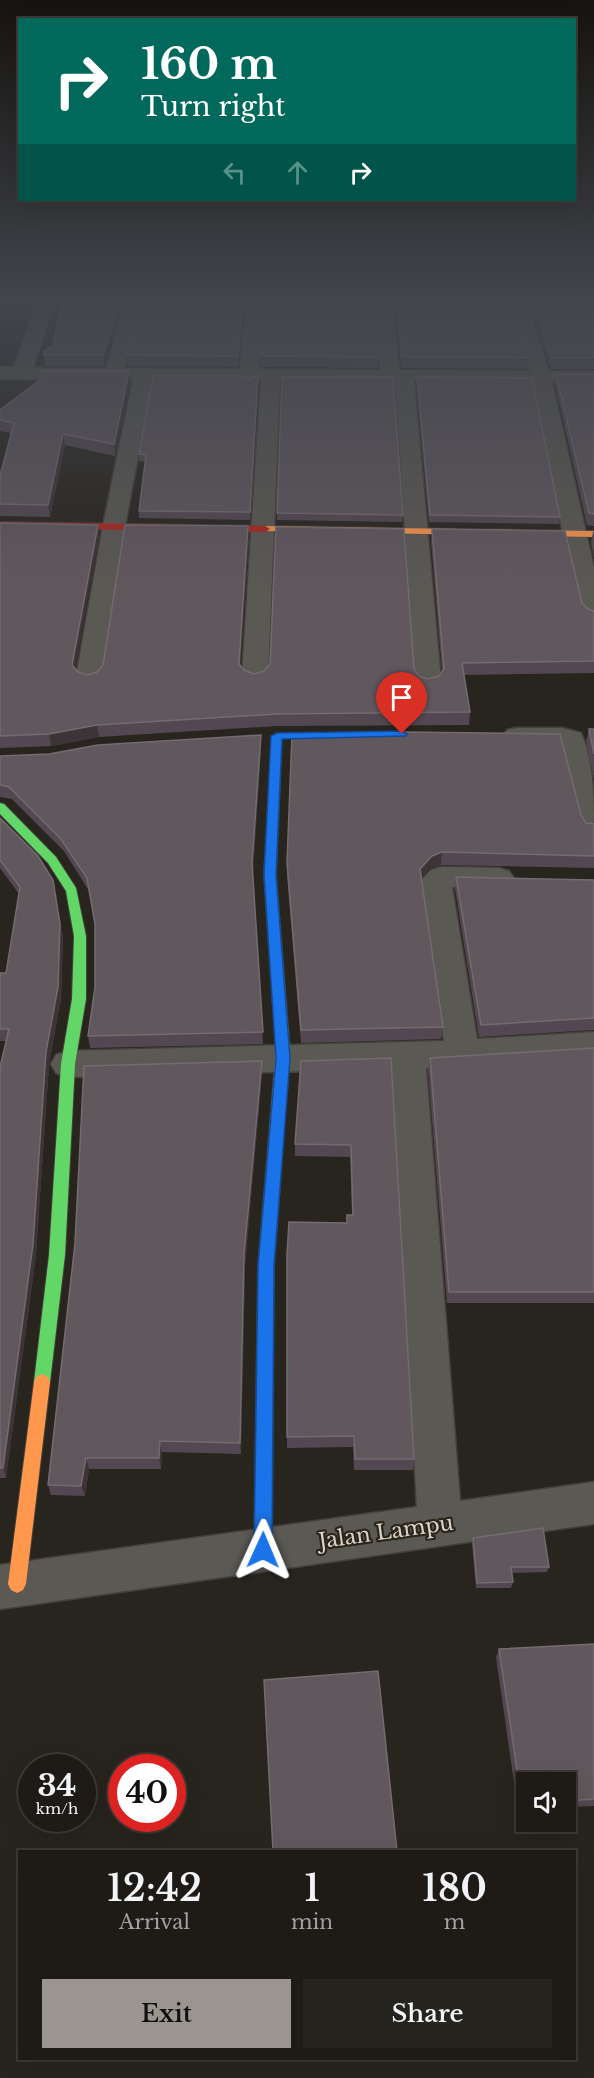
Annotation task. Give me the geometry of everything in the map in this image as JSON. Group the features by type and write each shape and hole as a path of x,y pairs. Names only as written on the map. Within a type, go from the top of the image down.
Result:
{"street":[{"path":"89,677 114,526 139,396"},
{"path":"255,676 271,396"},
{"path":"399,396 416,532 428,681"},
{"path":"546,396 584,534 594,614"},
{"path":"0,525 264,531 584,534"},
{"path":"491,735 562,736 572,740 594,826"},
{"path":"263,1550 266,1266 283,1058 270,875 276,737"},
{"path":"0,807 52,860 72,891 80,936 79,999 68,1064 57,1255 9,1586"},
{"path":"462,1051 436,881 441,877 523,879"},
{"path":"68,1064 408,1056 462,1051 594,1045"},
{"path":"408,1056 440,1524"},
{"name":"Jalan Lampu","path":"9,1586 594,1503"}],"building":[{"path":"19,396 124,396 114,444 63,434 48,505 0,504 0,476 14,423 0,420 0,410"},
{"path":"149,396 257,396 250,512 139,511 146,455 139,454"},
{"path":"281,396 394,396 403,515 277,513"},
{"path":"419,396 536,396 560,517 430,515"},
{"path":"561,396 594,396 594,514 589,513"},
{"path":"0,523 98,525 72,665 78,672 88,675 97,672 103,665 125,525 248,526 239,664 244,670 254,674 264,671 270,664 276,527 404,529 414,669 419,676 428,679 439,676 444,669 432,529 565,531 582,603 594,611 594,661 462,663 470,712 277,714 97,725 49,734 0,736"},
{"path":"589,729 594,729 594,754"},
{"path":"403,732 560,734 581,815 586,823 594,824 594,856 442,852 432,856 420,869 443,1027 301,1030 287,863 292,734"},
{"path":"261,735 252,863 263,1032 88,1036 95,987 95,924 87,878 61,839 9,787 0,785 0,756 49,754 98,745"},
{"path":"0,818 38,856 53,880 60,924 58,987 46,1052 33,1244 3,1468 0,1468 0,1067 9,1029 0,1029 0,973 6,973 20,887 0,860"},
{"path":"456,877 594,880 594,1018 481,1025"},
{"path":"594,1048 594,1292 449,1292 430,1058"},
{"path":"391,1058 414,1459 355,1459 354,1436 287,1437 289,1222 347,1223 347,1215 353,1215 351,1145 295,1144 301,1061"},
{"path":"262,1061 244,1254 240,1443 160,1441 159,1458 86,1458 81,1486 48,1485 75,1243 84,1066"},
{"path":"543,1528 549,1567 511,1567 513,1582 477,1583 473,1538"},
{"path":"594,1644 594,1799 576,1800 576,1772 517,1772 499,1649"},
{"path":"378,1671 397,1850 273,1850 264,1680"}],"traffic: fast":[{"path":"277,736 270,875 283,1051"},
{"path":"0,807 52,860 72,891 80,936 79,999 68,1064 57,1255 42,1382"}],"traffic: slow":[{"path":"265,529 594,534"},
{"path":"263,1550 266,1266 283,1051"},
{"path":"17,1584 42,1382"}],"traffic: jam":[{"path":"0,525 265,529"}],"route":[{"path":"263,1550 266,1266 283,1058 270,875 277,736 402,734"}]}
